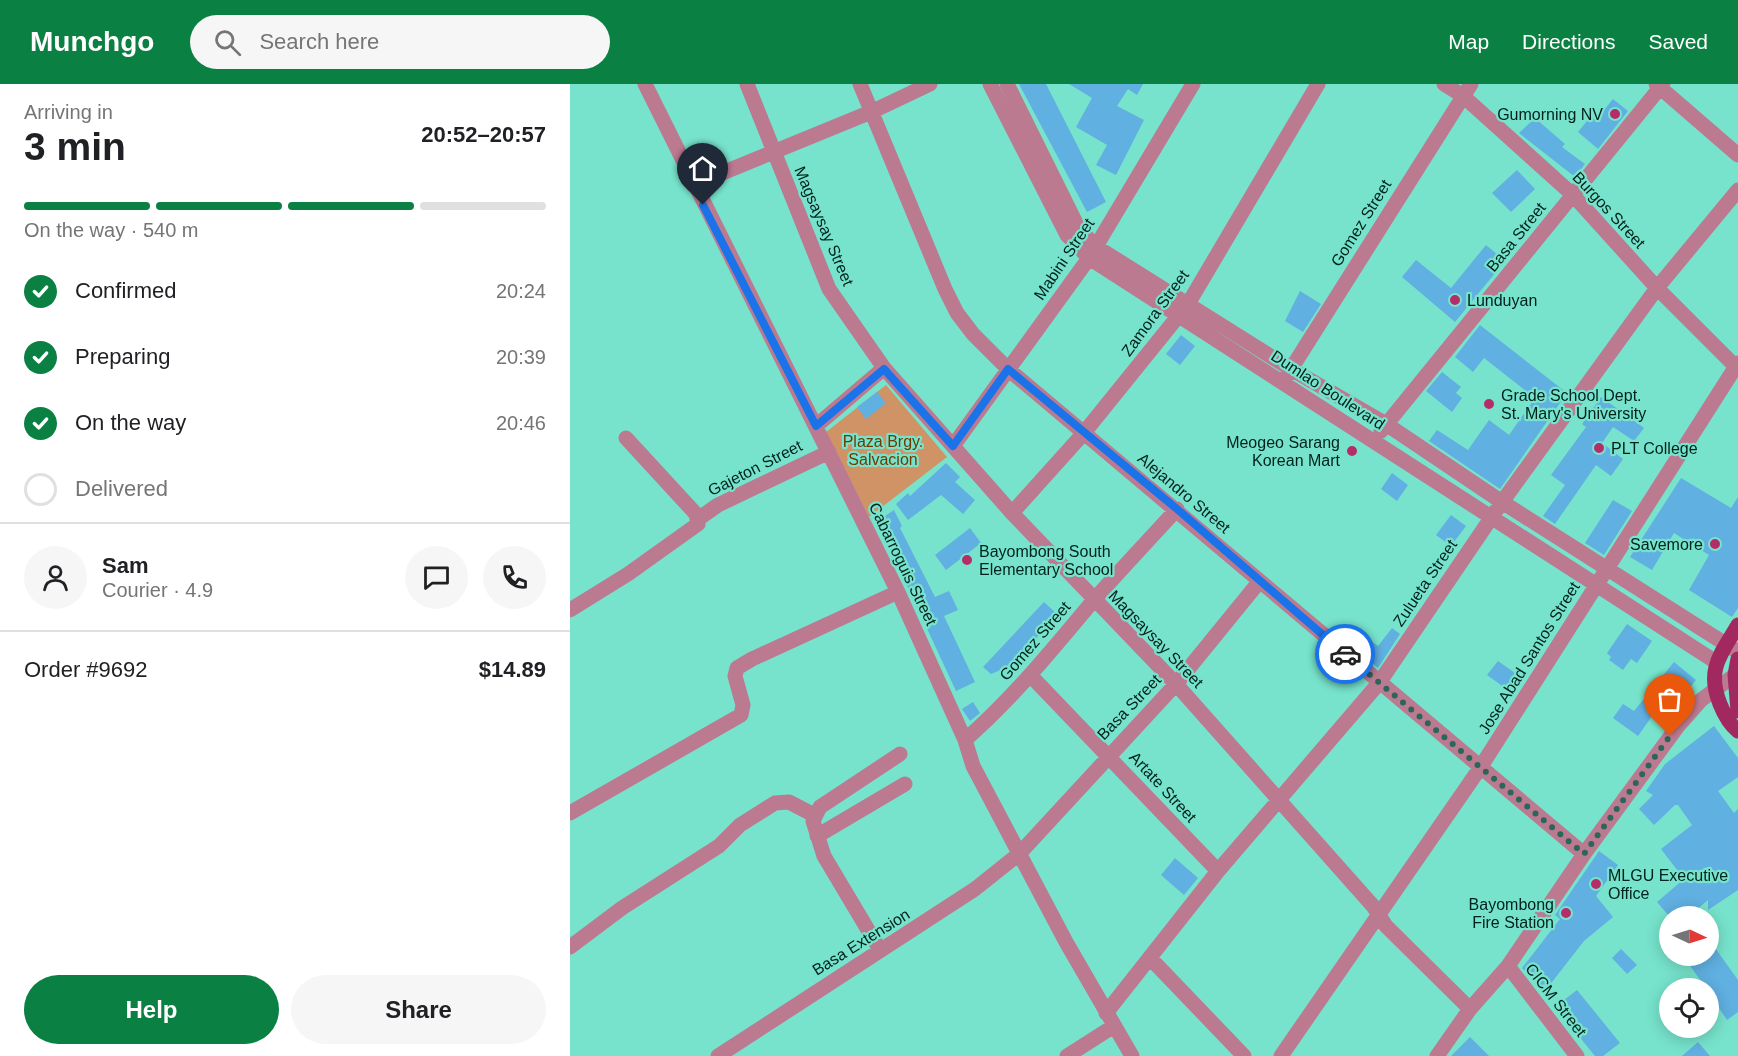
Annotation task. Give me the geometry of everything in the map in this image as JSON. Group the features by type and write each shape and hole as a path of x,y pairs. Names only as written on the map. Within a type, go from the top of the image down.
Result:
{"main road":[{"path":"1738,624 1732,648 1716,662 1714,689 1724,714 1738,731"},
{"path":"1738,659 1735,675 1738,711"}],"street":[{"name":"Cabarroguis Street","path":"645,84 693,185 898,592 964,740 978,777 1110,1020 1132,1056"},
{"name":"Magsaysay Street","path":"747,84 829,289 884,369 1012,513 1176,684 1373,906 1378,916 1470,1009"},
{"name":"Alejandro Street","path":"860,84 957,313 973,334 1008,369 1083,434 1177,509 1259,582 1584,854"},
{"path":"693,185 871,112 930,84"},
{"name":"Dumlao Boulevard","path":"990,84 1067,235 1178,316 1287,375 1386,424 1502,502 1732,648"},
{"name":"Dumlao Boulevard","path":"1007,84 1092,252 1188,304 1373,440 1491,519 1716,662"},
{"name":"Mabini Street","path":"953,446 1092,252 1193,84"},
{"name":"Zamora Street","path":"1012,513 1083,434 1188,304 1318,84"},
{"name":"Burgos Street","path":"1444,84 1467,90 1573,195 1657,288 1737,366"},
{"path":"1660,85 1738,155"},
{"name":"Basa Street","path":"1373,440 1660,85"},
{"name":"Gomez Street","path":"1287,375 1467,90"},
{"name":"Zulueta Street","path":"1067,1056 1110,1020 1151,959 1218,871 1379,683 1502,502 1657,288 1738,190"},
{"name":"Jose Abad Santos Street","path":"1281,1056 1480,768 1737,366"},
{"path":"816,426 884,369"},
{"name":"Gajeton Street","path":"627,438 698,519"},
{"name":"Gajeton Street","path":"570,610 693,530 698,519 718,506 829,452"},
{"name":"Gomez Street","path":"964,740 995,713 1031,676 1094,600 1177,509"},
{"name":"Basa Street","path":"1020,853 1176,684 1259,582"},
{"path":"570,813 741,715 743,705 735,676 740,666 792,639 898,592"},
{"path":"1437,1056 1470,1009 1508,966 1584,854 1667,740 1701,700 1735,675"},
{"name":"Artate Street","path":"1031,676 1218,871"},
{"path":"880,950 824,856 817,836 814,815 820,807 900,754"},
{"path":"817,836 905,784"},
{"path":"570,946 622,908 718,846 740,825 775,803 789,802 814,815"},
{"name":"Basa Extension","path":"718,1056 975,890 1020,853"},
{"path":"1151,959 1244,1056"},
{"name":"CICM Street","path":"1508,966 1577,1056"}],"green space":[{"name":"Plaza Brgy. Salvacion","path":"886,385 947,457 869,517 826,432"}],"building":[{"path":"1019,84 1046,84 1106,202 1087,212"},
{"path":"1069,84 1143,84 1137,95 1128,89 1117,106 1144,120 1116,175 1096,165 1107,145 1076,127 1092,98"},
{"path":"1613,99 1628,111 1598,149 1578,132 1591,116 1596,120"},
{"path":"1535,118 1565,144 1562,147 1585,164 1575,177 1519,133"},
{"path":"1517,170 1535,189 1511,212 1492,193"},
{"path":"1486,245 1505,261 1455,322 1402,277 1416,260 1451,288"},
{"path":"1300,291 1321,304 1303,332 1285,321"},
{"path":"1480,325 1567,393 1500,489 1429,441 1437,430 1468,450 1489,420 1509,435 1535,398 1484,358 1473,372 1455,357"},
{"path":"1181,335 1195,346 1180,365 1166,354"},
{"path":"1442,372 1461,387 1456,393 1462,398 1452,412 1426,391"},
{"path":"877,392 886,403 866,419 857,407"},
{"name":"PLT College","path":"1601,397 1644,428 1634,441 1613,427 1602,443 1623,459 1611,476 1596,465 1555,524 1543,516 1565,485 1551,475 1586,427 1582,424"},
{"path":"946,463 960,477 955,482 975,500 963,514 941,495 908,520 896,504 908,493 910,496"},
{"path":"1392,473 1408,485 1397,501 1381,489"},
{"name":"Savemore","path":"1681,478 1731,508 1738,497 1738,608 1732,617 1689,590 1709,555 1674,533 1652,570 1630,557"},
{"path":"1613,500 1632,511 1604,555 1585,543"},
{"path":"894,510 902,526 900,528 935,597 949,591 958,610 944,616 975,682 956,691 897,564 902,562 876,522"},
{"path":"1451,515 1466,526 1451,546 1436,535"},
{"path":"970,528 981,543 946,570 935,555"},
{"path":"1044,602 1058,615 1010,666 991,674 983,667"},
{"path":"1627,624 1652,641 1637,663 1631,659 1623,670 1609,660 1611,657 1607,653"},
{"path":"1392,628 1400,634 1378,668 1363,655 1372,642 1378,646"},
{"path":"1498,661 1522,678 1512,693 1487,675"},
{"path":"1674,662 1696,680 1681,699 1676,695 1658,720 1652,716 1638,736 1613,718 1623,704 1634,711"},
{"path":"973,702 980,713 970,721 962,709"},
{"path":"1714,726 1738,758 1738,777 1718,791 1734,813 1738,809 1738,890 1714,906 1708,906 1708,900 1701,906 1660,906 1657,902 1684,879 1661,849 1692,825 1678,805 1675,805 1654,825 1639,809 1653,795 1646,791 1665,764"},
{"path":"1599,851 1618,865 1596,896 1613,917 1584,941 1545,991 1522,968 1560,919 1555,915"},
{"path":"1175,858 1198,878 1184,895 1161,875"},
{"path":"1621,949 1637,965 1627,974 1612,958"},
{"path":"1719,953 1738,980 1738,1012 1727,1020 1719,1008 1719,978 1699,978 1690,966 1719,966"},
{"path":"1577,990 1620,1043 1603,1056 1595,1056 1555,1007"},
{"path":"1470,1037 1489,1056 1451,1056"},
{"path":"1698,1042 1710,1056 1682,1056"}],"way so far":[{"path":"1345,654 1584,854 1670,736"}],"place":[{"name":"Gumorning NV","path":"1615,114"},
{"name":"Lunduyan","path":"1455,300"},
{"name":"Grade School Dept. St. Mary's University","path":"1489,404"},
{"name":"PLT College","path":"1599,448"},
{"name":"Meogeo Sarang Korean Mart","path":"1352,451"},
{"name":"Savemore","path":"1715,544"},
{"name":"Bayombong South Elementary School","path":"967,560"},
{"name":"MLGU Executive Office","path":"1596,884"},
{"name":"Bayombong Fire Station","path":"1566,913"}],"route":[{"path":"703,205 816,426 884,369 953,446 1008,369 1083,434 1177,509 1345,654"}]}
